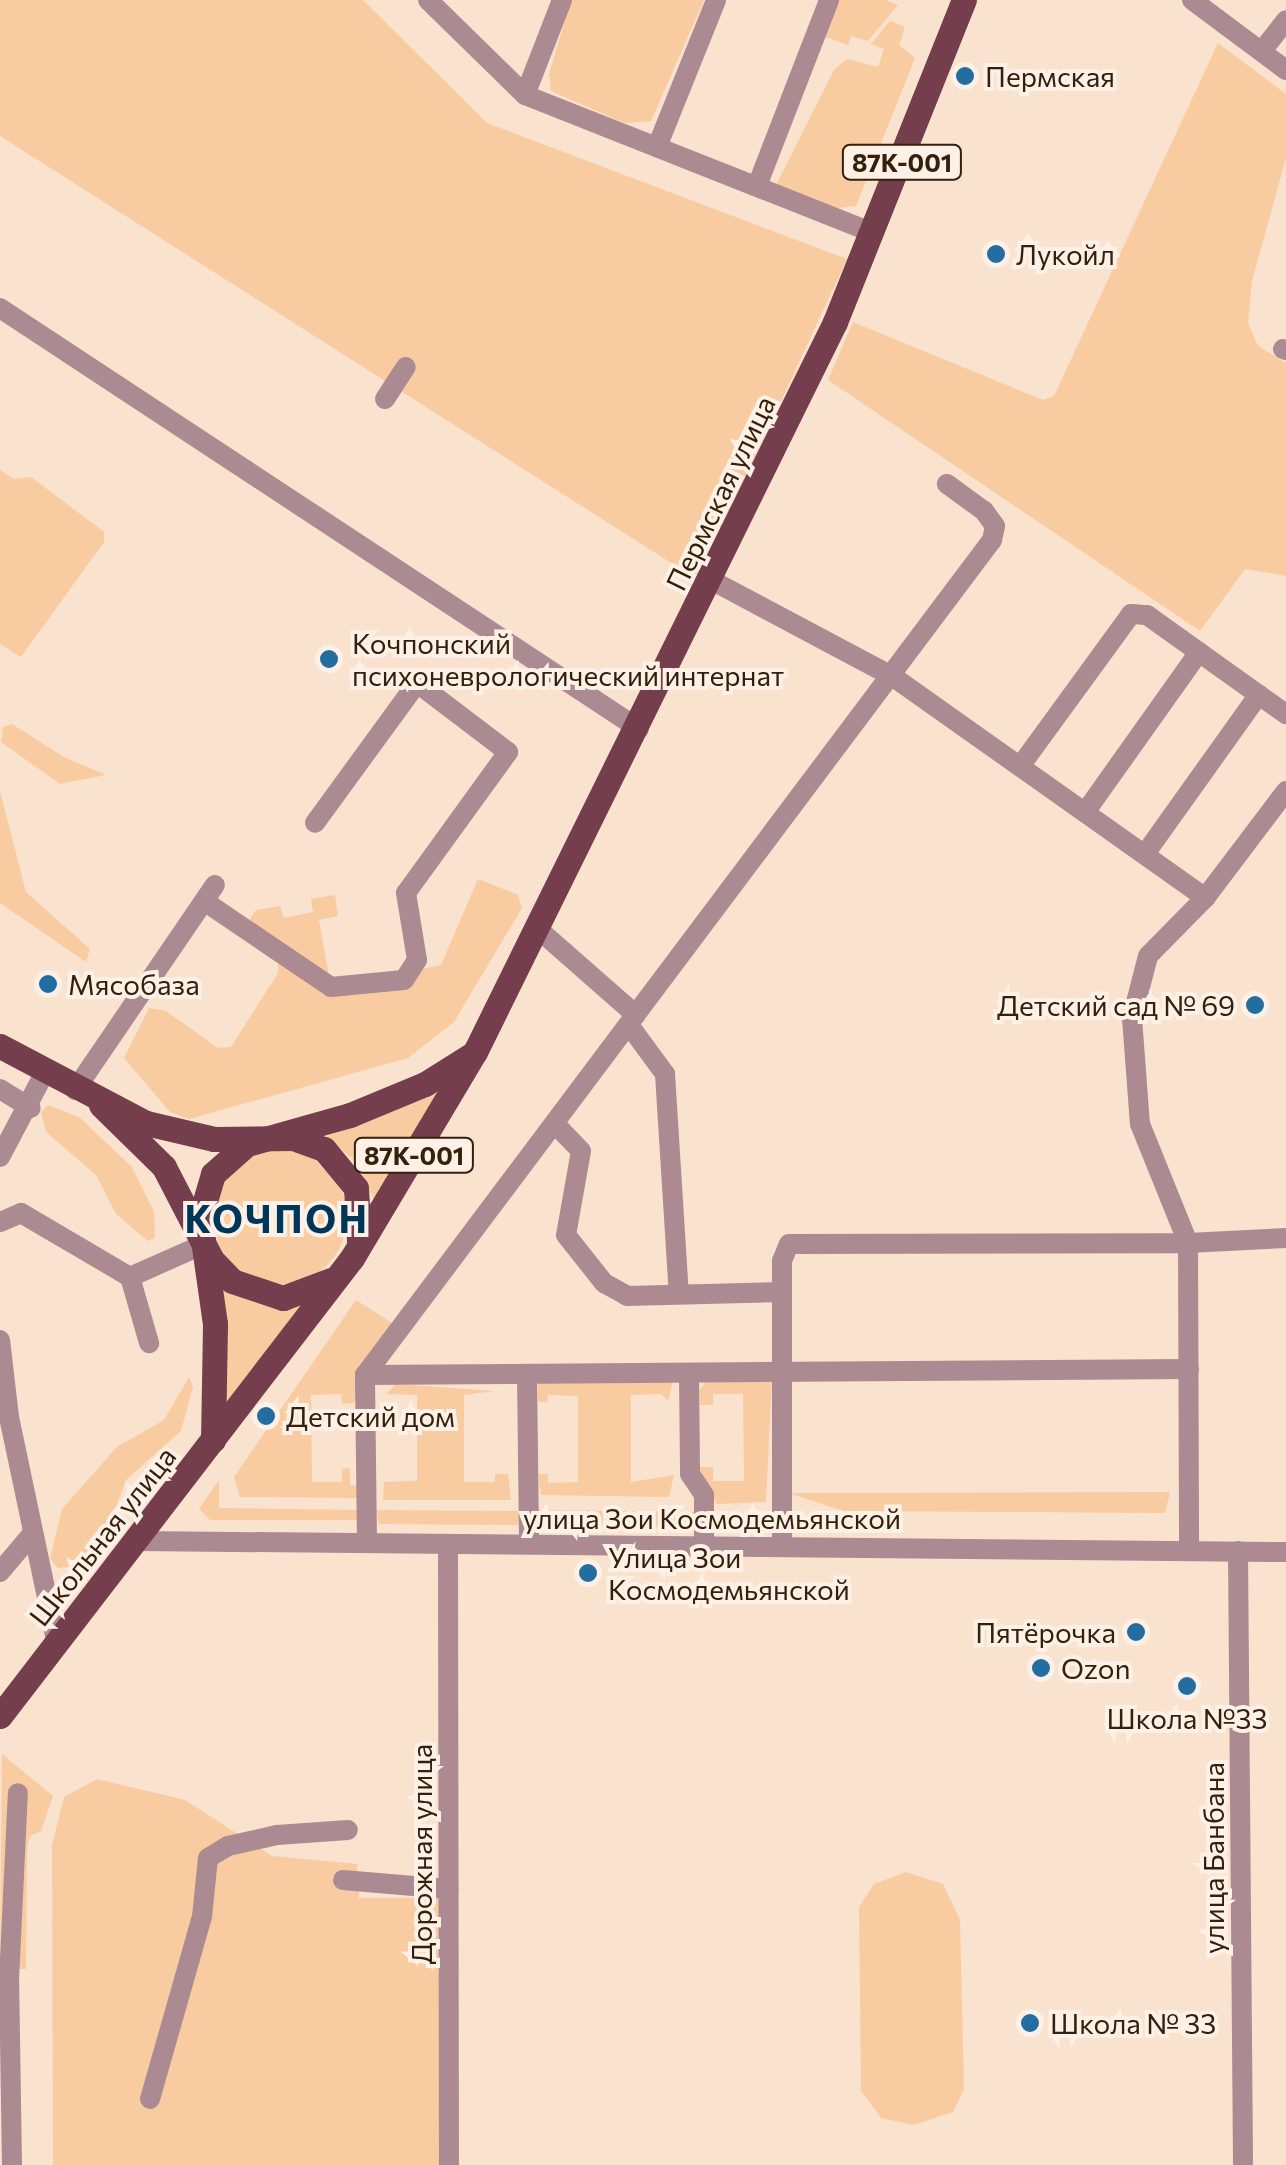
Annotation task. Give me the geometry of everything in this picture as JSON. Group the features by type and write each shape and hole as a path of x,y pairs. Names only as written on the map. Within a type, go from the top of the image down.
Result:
{"main road":[{"name":"Пермская улица","path":"475,1052 713,581 873,233 961,1"},
{"name":"87К-001","path":"0,1046 101,1105 180,1134 312,1143 346,1170 361,1213 352,1258"},
{"name":"87К-001","path":"101,1105 164,1167 204,1244 234,1283 273,1298 318,1289 352,1258 475,1052"},
{"name":"87К-001","path":"204,1244 201,1212 210,1180 231,1155 262,1138 350,1114 426,1084 475,1052"},
{"path":"204,1244 215,1324 214,1440"},
{"name":"Школьная улица","path":"0,1716 352,1258"}],"street":[{"path":"428,0 525,95 873,233"},
{"path":"525,95 562,0"},
{"path":"657,147 716,0"},
{"path":"757,186 829,0"},
{"path":"1192,0 1286,70"},
{"path":"1262,51 1286,20"},
{"path":"0,308 639,730"},
{"path":"385,398 406,367"},
{"path":"367,1543 365,1376 992,540 995,526 984,511 946,484"},
{"path":"713,581 892,676 1205,898"},
{"path":"1021,765 1131,614 1147,615 1286,714"},
{"path":"1086,811 1199,652"},
{"path":"76,1090 209,894 331,988 404,980 417,960 406,893 508,752 417,683 315,824"},
{"path":"1145,854 1258,694"},
{"path":"1189,1550 1188,1243 1140,1124 1132,1018 1148,956 1205,898 1286,791"},
{"path":"538,929 633,1020 665,1074 679,1294"},
{"path":"0,1156 30,1108 45,1072"},
{"path":"0,1089 30,1108"},
{"path":"555,1124 581,1150 564,1216 571,1248 614,1291 782,1292"},
{"path":"0,1222 21,1213 130,1276 149,1343"},
{"path":"782,1546 782,1292 789,1244 1188,1243 1286,1238"},
{"path":"130,1276 204,1244"},
{"path":"0,1340 4,1417 57,1644"},
{"path":"365,1376 1189,1369"},
{"path":"689,1373 690,1474 704,1494 704,1546"},
{"path":"528,1374 530,1544"},
{"path":"0,1572 33,1533"},
{"name":"улица Зои Космодемьянской","path":"137,1541 1286,1552"},
{"name":"Дорожная улица","path":"448,1544 449,2165"},
{"name":"улица Банбана","path":"1238,1550 1243,2165"},
{"path":"12,2165 4,1981 18,1793"},
{"path":"150,2099 202,1917 208,1858 228,1846 277,1835 348,1830"},
{"path":"343,1880 449,1889"}],"shaded area":[{"path":"0,0 363,0 487,123 847,259 698,580 0,136"},
{"path":"571,0 704,0 651,121 624,123 551,91 549,74"},
{"path":"834,0 886,0 898,5 868,41 851,36 848,45 820,35"},
{"path":"890,21 905,27 899,45 915,58 856,206 829,209 780,190 777,183 834,70 847,59 878,67 884,49 871,44"},
{"path":"1218,43 1286,94 1286,158 1252,281 1248,323 1258,346 1286,363 1286,576 1245,569 1200,631 828,380 853,322 1043,400 1054,396"},
{"path":"0,470 14,479 31,477 104,532 104,542 21,657 0,644"},
{"path":"12,724 64,757 106,775 60,784 1,742 3,727"},
{"path":"0,791 26,892 90,949 86,962 0,903"},
{"path":"478,879 518,895 522,908 454,1022 408,1058 189,1119 170,1112 124,1058 149,1008 166,1011 218,1048 231,1047 278,973 278,957 248,922 256,910 280,906 284,918 313,912 311,899 335,895 338,916 319,920 331,988 441,965"},
{"path":"439,1090 374,1200 358,1163 326,1137"},
{"path":"48,1105 79,1117 132,1167 154,1212 155,1238 148,1241 116,1214 96,1175 46,1132 41,1112"},
{"path":"280,1150 306,1155 328,1169 342,1191 347,1217 342,1243 328,1265 306,1279 280,1284 254,1279 232,1265 218,1243 213,1217 218,1191 232,1169 254,1155"},
{"path":"213,1272 316,1296 222,1419"},
{"path":"356,1300 392,1323 354,1403 342,1404 341,1394 311,1395 312,1482 342,1482 342,1469 350,1468 350,1485 361,1486 359,1498 240,1497 234,1477"},
{"path":"189,1377 193,1387 181,1431 126,1480 105,1538 84,1566 58,1568 50,1559 62,1509 117,1447 164,1420"},
{"path":"772,1378 766,1502 717,1504 700,1478 700,1467 713,1467 713,1481 744,1481 743,1394 713,1394 713,1405 700,1405 699,1391 708,1379"},
{"path":"673,1381 668,1401 661,1394 631,1395 631,1482 674,1475 669,1497 541,1495 538,1474 548,1474 548,1483 578,1482 578,1396 548,1395 547,1402 538,1402 538,1382"},
{"path":"396,1384 495,1391 464,1395 464,1482 495,1482 495,1474 508,1474 511,1500 383,1500 384,1482 417,1481 417,1395 386,1394"},
{"path":"219,1480 219,1508 360,1510 358,1520 210,1520 199,1509"},
{"path":"1170,1492 1165,1513 844,1511 788,1493"},
{"path":"376,1510 521,1511 518,1525 379,1524"},
{"path":"539,1510 694,1512 694,1520 688,1527 545,1526"},
{"path":"2,1754 53,1796 41,1831 30,1836 27,1848 26,1969 0,1969"},
{"path":"97,1779 185,1800 272,1856 357,1864 359,1898 441,1898 441,2165 53,2165 52,1845 64,1797"},
{"path":"906,1872 943,1884 960,1920 964,2089 953,2112 914,2125 881,2118 861,2091 859,1907 874,1884"}],"place":[{"name":"Пермская","path":"965,76"},
{"name":"Лукойл","path":"996,254"},
{"name":"Кочпонский психоневрологический интернат","path":"329,659"},
{"name":"Мясобаза","path":"48,984"},
{"name":"Детский сад № 69","path":"1255,1005"},
{"name":"Детский дом","path":"266,1416"},
{"name":"Улица Зои Космодемьянской","path":"588,1573"},
{"name":"Пятёрочка","path":"1136,1632"},
{"name":"Ozon","path":"1041,1668"},
{"name":"Школа №33","path":"1187,1686"},
{"name":"Школа № 33","path":"1030,2023"}],"district":[{"name":"КОЧПОН","path":"277,1218"}]}
